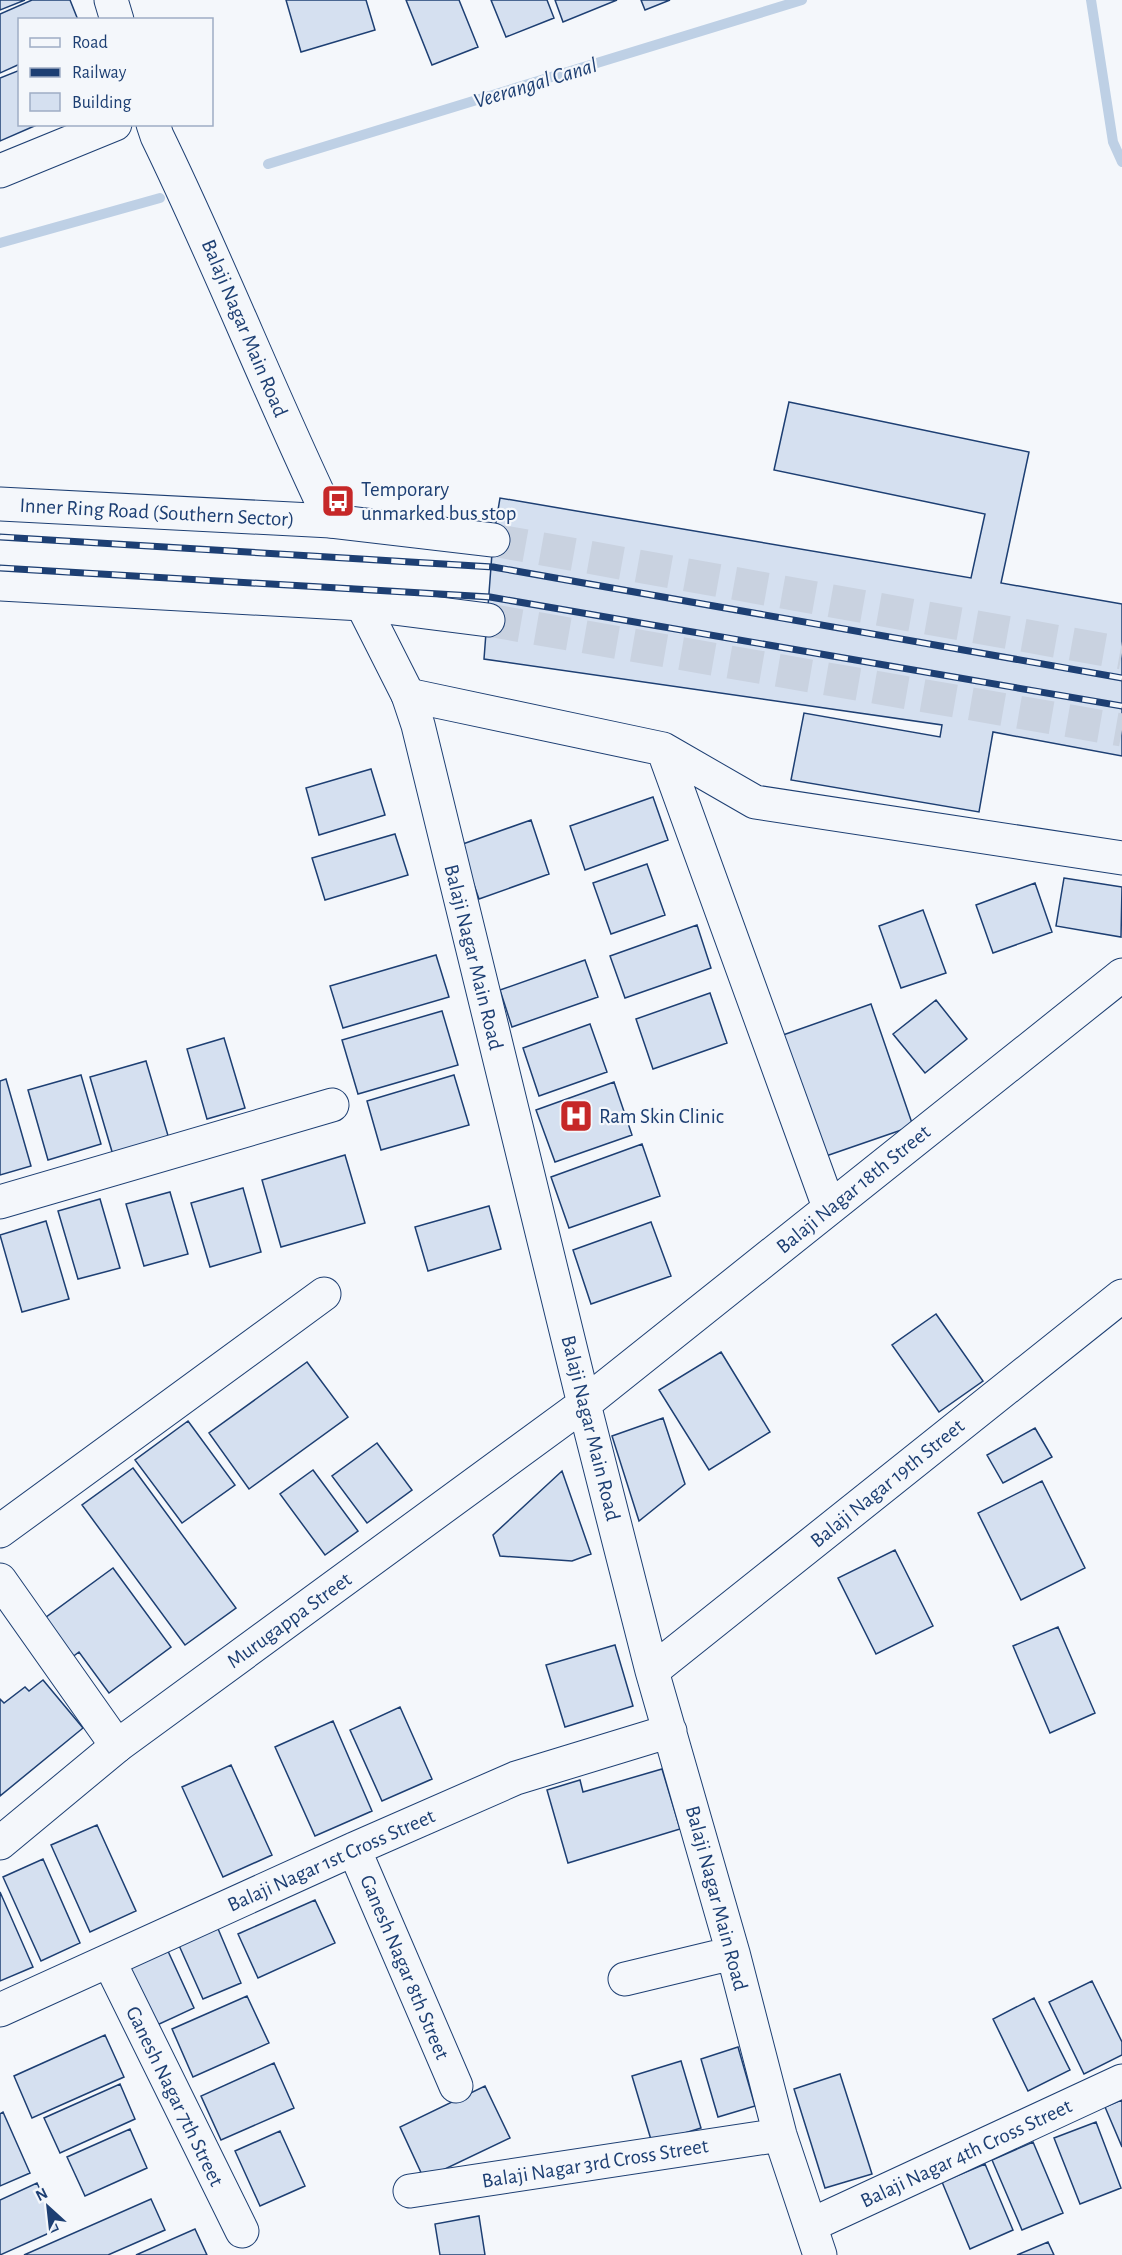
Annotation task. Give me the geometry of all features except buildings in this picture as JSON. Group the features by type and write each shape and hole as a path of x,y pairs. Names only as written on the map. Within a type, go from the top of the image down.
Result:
{"street":[{"path":"111,0 116,18"},
{"path":"0,171 110,126"},
{"name":"Balaji Nagar Main Road","path":"155,130 196,216 301,460 331,521"},
{"name":"Inner Ring Road (Southern Sector)","path":"0,504 331,521 494,540"},
{"path":"0,584 362,604 488,620"},
{"name":"Balaji Nagar Main Road","path":"362,604 408,695 423,748 652,1671 733,1953 780,2135 815,2240"},
{"path":"408,695 663,749 755,802 1122,858"},
{"path":"663,749 829,1207"},
{"name":"Balaji Nagar 18th Street","path":"584,1404 1122,975"},
{"path":"0,1202 332,1105"},
{"path":"0,1531 324,1294"},
{"name":"Balaji Nagar 19th Street","path":"652,1671 1122,1296"},
{"name":"Murugappa Street","path":"0,1843 117,1746 584,1404"},
{"path":"0,1580 117,1746"},
{"name":"Balaji Nagar 1st Cross Street","path":"0,2010 516,1778 670,1731"},
{"name":"Ganesh Nagar 8th Street","path":"354,1849 456,2086"},
{"path":"625,1979 733,1953"},
{"name":"Ganesh Nagar 7th Street","path":"109,1961 242,2231"},
{"name":"Balaji Nagar 4th Cross Street","path":"815,2240 1122,2081"},
{"name":"Balaji Nagar 3rd Cross Street","path":"410,2191 780,2135"}],"waterway":[{"name":"Veerangal Canal","path":"268,164 802,0"},
{"name":"Veerangal Canal","path":"1091,0 1113,142 1122,162"},
{"name":"Veerangal Canal","path":"0,243 160,198"}],"tunnel":[{"path":"493,540 1122,653"},
{"path":"488,620 1122,730"}],"railway":[{"path":"0,537 493,567 1122,678"},
{"path":"0,568 490,597 1122,706"}],"place":[{"name":"Temporary unmarked bus stop","path":"338,501"},
{"name":"Ram Skin Clinic","path":"576,1116"}]}
